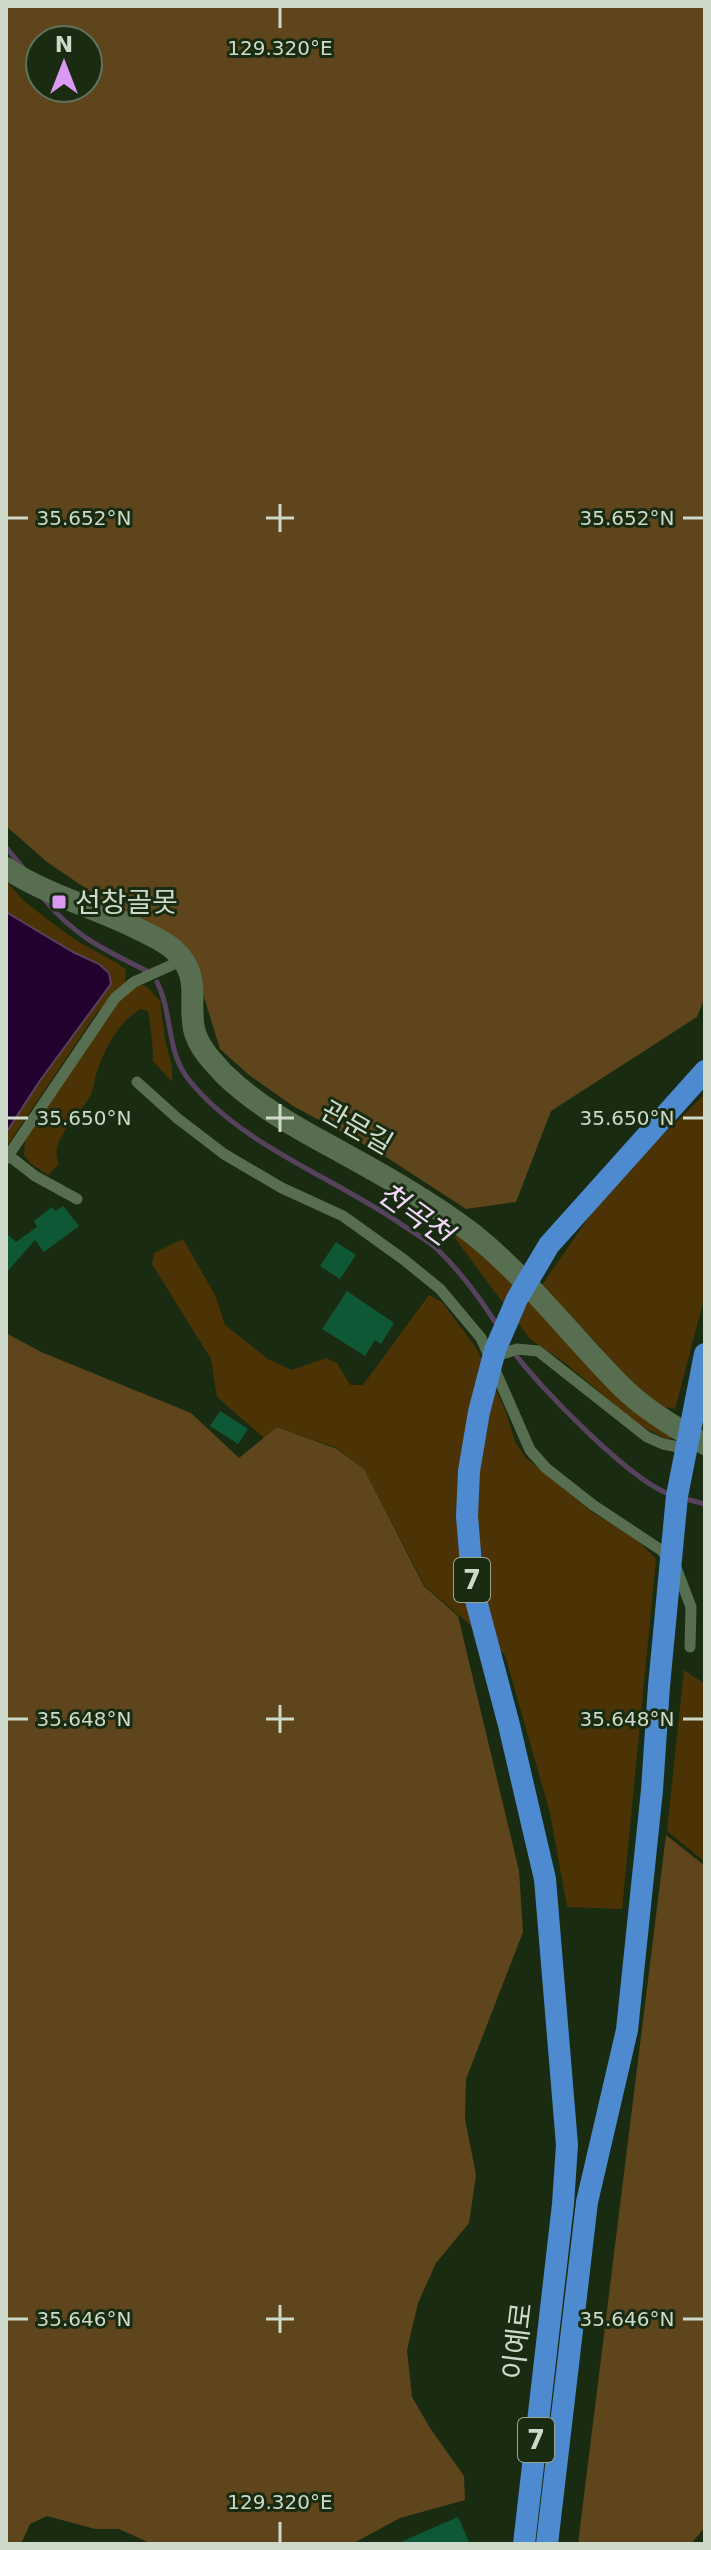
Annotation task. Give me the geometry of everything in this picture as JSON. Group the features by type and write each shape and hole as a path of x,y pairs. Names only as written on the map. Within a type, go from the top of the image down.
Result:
{"highway":[{"name":"이예로","path":"524,2544 567,2145 545,1879 473,1589 467,1516 469,1471 479,1412 495,1350 517,1299 549,1245 705,1071"},
{"name":"이예로","path":"547,2544 587,2202 627,2030 652,1790 677,1496 704,1358"}],"street":[{"path":"6,868 28,881 143,931 172,948 183,960"},
{"name":"관문길","path":"183,960 192,979 195,1031 208,1056 225,1075 277,1115 390,1180 474,1235 534,1292 621,1387 642,1405 705,1444"}],"lane":[{"path":"77,1199 7,1157 115,998 134,982 183,960"},
{"path":"137,1082 224,1154 282,1188 343,1216 425,1275 449,1298 472,1326 491,1358 530,1450 546,1468 593,1505 661,1550 675,1565 691,1607 690,1647"},
{"path":"491,1358 513,1350 538,1351 647,1437 663,1444 705,1451"}],"shaded area":[{"path":"6,6 705,6 705,997 697,1017 551,1111 516,1202 466,1209 380,1153 293,1106 249,1075 220,1049 192,958 177,939 100,898 47,862 6,826"},
{"name":"선창골못","path":"6,881 24,901 47,919 126,970 125,982 96,1014 6,1147"},
{"name":"선창골못","path":"6,912 99,964 109,973 111,984 39,1082 6,1133"},
{"path":"140,985 146,986 160,1001 172,1082 153,1061 148,1011 140,1009 118,1030 107,1047 91,1094 61,1137 57,1155 59,1164 48,1175 24,1155 25,1139 118,1001"},
{"path":"705,1094 705,1295 675,1409 657,1406 626,1381 599,1346 540,1288 591,1214 634,1163"},
{"path":"458,1235 676,1438 666,1439 639,1425 565,1363 530,1339 454,1237"},
{"path":"183,1239 215,1295 225,1325 268,1359 292,1370 326,1358 337,1363 350,1385 363,1385 429,1295 442,1302 477,1349 506,1412 515,1442 526,1458 592,1512 638,1541 656,1559 622,1909 567,1907 550,1813 505,1655 425,1586 364,1469 337,1448 277,1427 264,1438 217,1397 211,1359 152,1264 154,1253"},
{"path":"6,1333 41,1352 191,1413 239,1458 277,1427 337,1449 364,1469 424,1586 458,1616 519,1871 523,1932 466,2079 465,2119 476,2175 469,2223 436,2263 418,2303 407,2350 412,2397 464,2476 465,2500 400,2518 352,2544 152,2544 119,2529 95,2529 47,2516 30,2524 21,2544 6,2544"},
{"path":"684,1670 705,1684 705,1862 667,1831"},
{"path":"666,1835 705,1866 705,2527 691,2544 578,2544"}],"building":[{"path":"63,1206 79,1226 44,1252 35,1240 6,1273 6,1233 16,1242 37,1227 34,1221 52,1207 56,1211"},
{"path":"336,1242 356,1255 340,1279 320,1266"},
{"path":"347,1291 394,1323 381,1344 375,1340 365,1356 322,1329"},
{"path":"220,1411 248,1429 238,1444 210,1426"},
{"path":"458,2517 470,2544 396,2544"}],"waterway":[{"name":"천곡천","path":"6,847 23,868"},
{"name":"천곡천","path":"44,899 79,933 147,971"},
{"name":"천곡천","path":"157,982 182,1069 210,1103 261,1142 374,1207 432,1245 461,1275 497,1325"},
{"name":"천곡천","path":"513,1351 564,1409 612,1454 656,1488 673,1495"},
{"name":"천곡천","path":"682,1498 705,1504"}],"place":[{"name":"선창골못","path":"59,902"}]}
